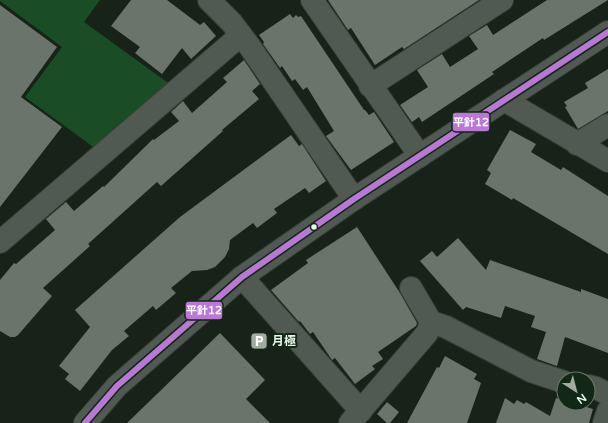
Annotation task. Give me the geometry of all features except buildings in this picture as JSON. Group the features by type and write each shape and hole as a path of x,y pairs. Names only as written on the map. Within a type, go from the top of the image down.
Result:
{"street":[{"path":"209,0 232,23 241,35 354,199"},
{"path":"312,0 370,86 420,156"},
{"path":"370,86 502,0"},
{"path":"85,423 117,386 242,277 354,199 608,32"},
{"path":"0,242 241,35"},
{"path":"504,100 608,161"},
{"path":"577,144 608,125"},
{"path":"242,277 355,417 427,332 431,322"},
{"path":"411,288 431,322 446,327 530,371 556,379"},
{"path":"596,388 608,394"},
{"path":"604,423 608,411"}],"green space":[{"path":"0,0 100,0 84,22 171,85 96,149 25,97 62,47"}],"transit line":[{"name":"平針12","path":"85,423 117,386 242,277 354,199 608,32"}],"place":[{"name":"月極","path":"259,341"}]}
